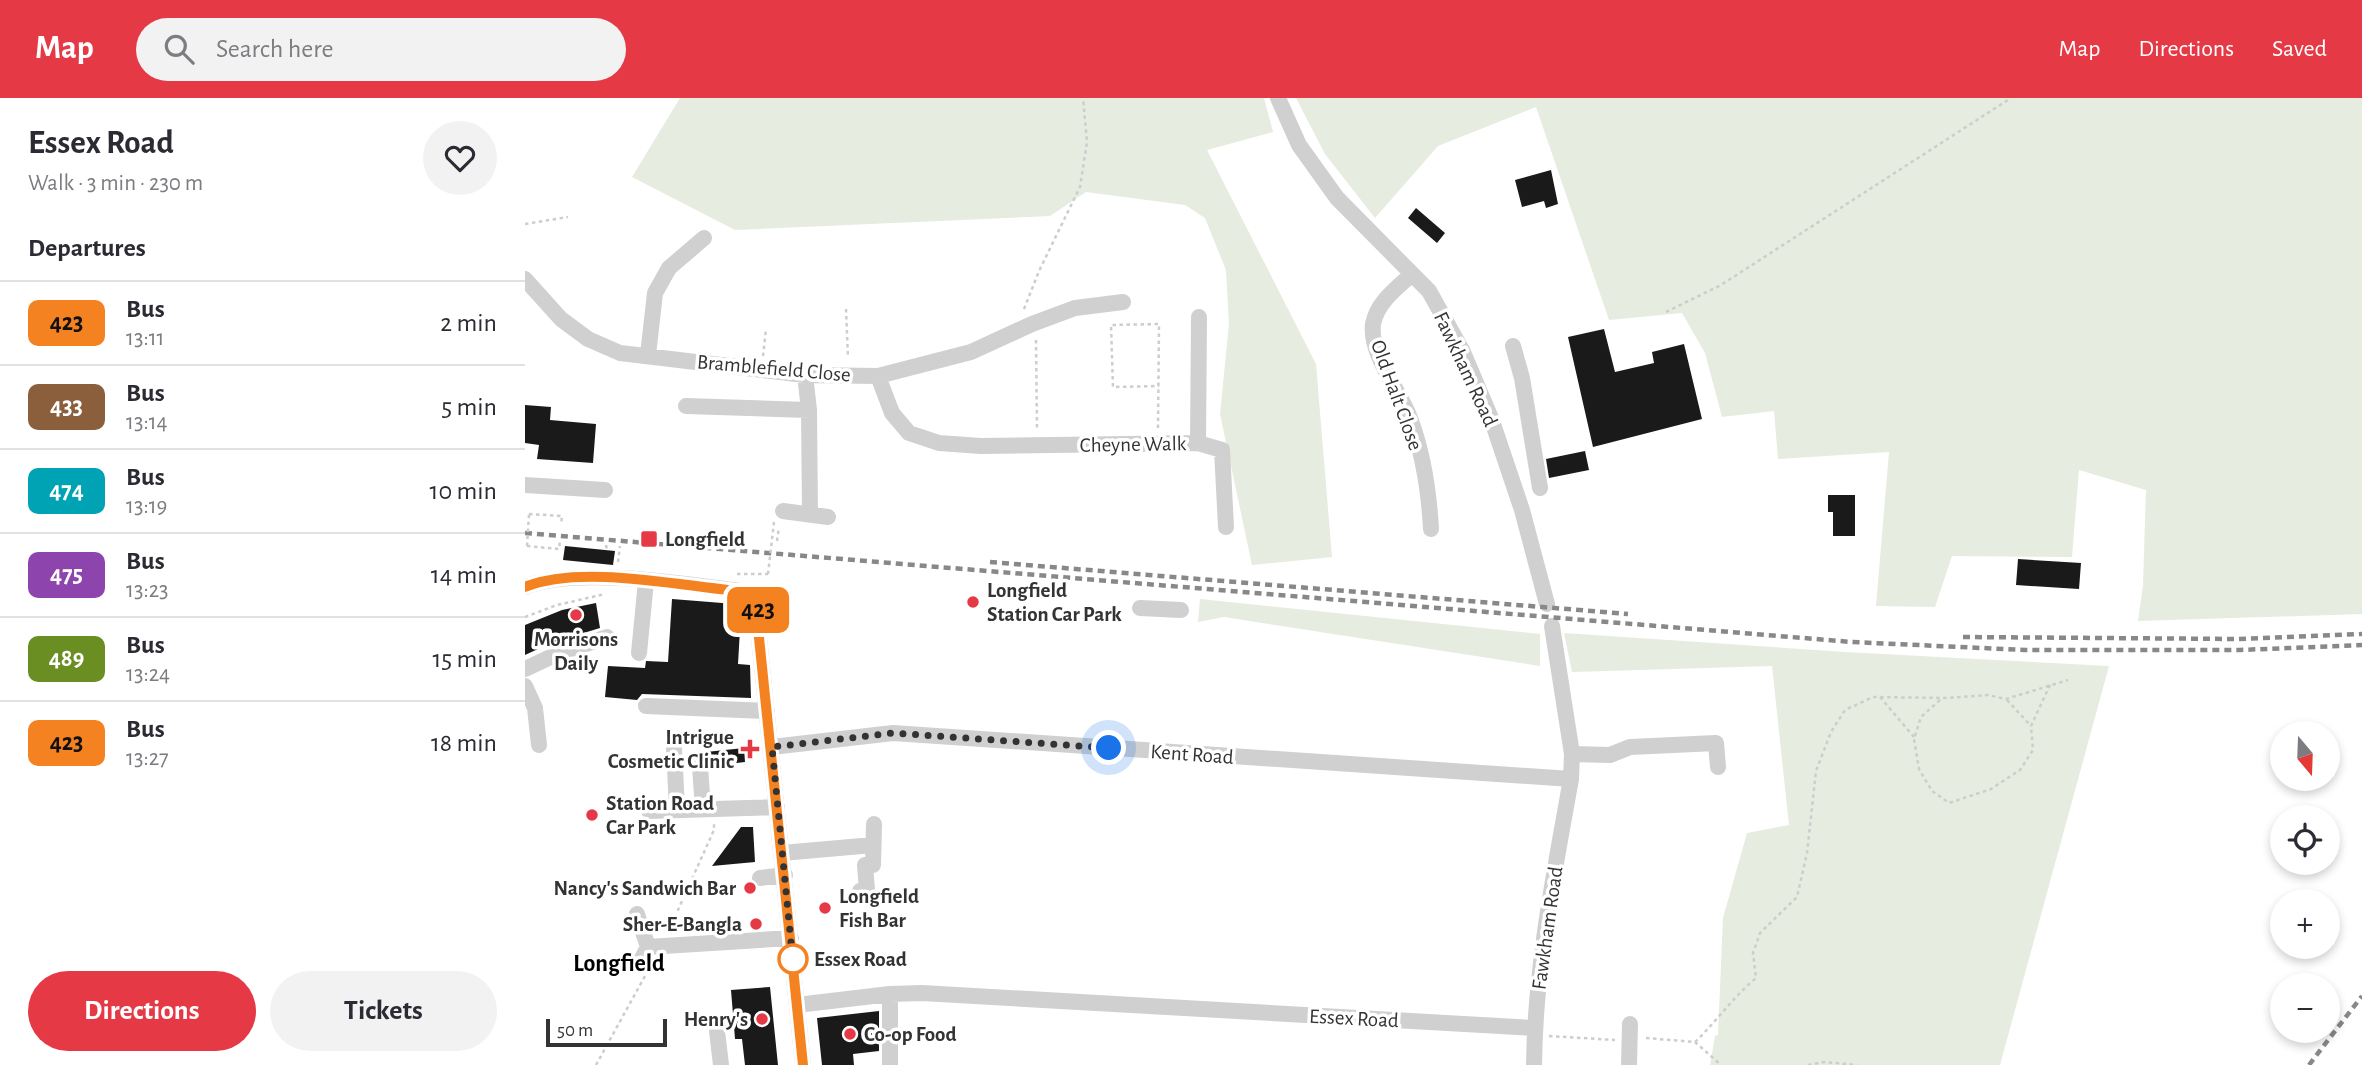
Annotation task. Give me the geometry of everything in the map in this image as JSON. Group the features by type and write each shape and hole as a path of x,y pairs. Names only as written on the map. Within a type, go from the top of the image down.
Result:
{"street":[{"name":"Fawkham Road","path":"1278,98 1299,145 1337,198 1429,291 1463,352 1486,407 1522,510 1547,604"},
{"path":"648,355 655,293 669,268 704,238"},
{"name":"Old Halt Close","path":"1412,274 1378,310 1373,325 1374,342 1410,419 1428,488 1431,529"},
{"name":"Bramblefield Close","path":"525,279 561,319 588,339 620,353 805,375 879,376 971,352 1075,308 1123,302"},
{"path":"1199,317 1198,443 1222,450 1226,527"},
{"path":"1513,346 1523,378 1540,488"},
{"path":"805,375 809,410 810,514"},
{"name":"Cheyne Walk","path":"879,376 892,413 909,433 939,443 981,446 1198,443"},
{"path":"685,406 809,410"},
{"path":"525,485 605,491"},
{"path":"779,516 810,514 828,517"},
{"path":"525,587 550,579 583,577 740,591 752,596 757,605 803,1065"},
{"path":"639,653 646,581"},
{"path":"1140,608 1181,610"},
{"name":"Fawkham Road","path":"1534,1065 1534,1032 1543,938 1571,779 1571,754 1552,626"},
{"path":"525,669 557,654 607,637"},
{"path":"525,686 535,708 539,745"},
{"path":"646,706 767,711"},
{"name":"Kent Road","path":"772,747 893,733 1571,779"},
{"path":"1571,754 1610,755 1630,747 1716,743 1718,767"},
{"path":"674,747 689,813"},
{"path":"689,813 700,767"},
{"path":"649,811 689,813 777,807"},
{"path":"860,891 867,890 865,865 873,865 874,824"},
{"path":"782,853 873,845"},
{"path":"760,878 785,876"},
{"path":"637,914 644,955 791,938"},
{"path":"890,994 890,1065"},
{"name":"Essex Road","path":"797,1005 890,994 952,995 1534,1032"},
{"path":"717,1031 721,1065"},
{"path":"1629,1034 1629,1065"}],"path":[{"path":"1036,445 1038,348 1026,327 1031,291 1080,187 1087,142 1083,98"},
{"path":"1666,312 1760,262 2011,98"},
{"path":"525,224 568,217"},
{"path":"846,309 848,376"},
{"path":"1157,443 1159,386 1159,324 1111,325 1113,387 1159,386"},
{"path":"762,370 766,329"},
{"path":"560,540 559,549 527,546 529,514 562,516 561,525"},
{"path":"743,572 768,574 779,516"},
{"path":"606,545 607,550"},
{"path":"618,562 620,546"},
{"path":"525,617 557,605 604,595 610,590"},
{"path":"1695,1042 1716,1022 1736,994 1756,978 1753,953 1759,933 1797,897 1807,853 1816,771 1831,733 1845,710 1874,697 1941,698 1988,695 2006,699 2068,680"},
{"path":"1941,698 1921,717 1914,737 1919,769 1932,791 1949,803 1991,789 2020,770 2033,750 2031,726 2050,685"},
{"path":"1880,698 1914,737"},
{"path":"2006,699 2031,726"},
{"path":"1534,1032 1629,1034 1695,1042 1721,1065"},
{"path":"1808,1065 1825,1062 1857,1065"}],"shaded area":[{"path":"680,98 1264,98 1273,132 1207,150 1316,364 1332,557 1252,565 1220,414 1229,324 1226,270 1205,218 1185,205 1086,192 1050,216 735,230 632,177"},
{"path":"1296,98 2362,98 2362,614 2138,621 2143,585 2146,490 2079,470 2072,557 1952,556 1935,607 1876,606 1889,452 1778,459 1774,411 1722,417 1705,353 1682,313 1609,320 1536,107 1438,146 1375,218 1325,154"},
{"path":"1200,599 1540,634 1540,666 1224,617 1198,622"},
{"path":"1564,633 2109,666 2000,1065 1710,1065 1715,1036 1718,1035 1723,918 1747,833 1789,825 1772,666 1572,672"}],"building":[{"path":"1551,170 1558,204 1546,208 1544,201 1522,207 1515,180"},
{"path":"1416,208 1445,233 1437,243 1408,218"},
{"path":"1604,329 1615,372 1654,363 1652,352 1684,344 1702,419 1593,447 1568,337"},
{"path":"525,405 551,407 550,420 596,424 593,463 537,459 539,445 525,443"},
{"path":"1585,451 1589,470 1549,478 1546,459"},
{"path":"1828,495 1855,495 1855,536 1833,536 1833,512 1828,512"},
{"path":"565,546 615,551 613,565 563,560"},
{"path":"2018,559 2081,563 2079,589 2016,585"},
{"path":"672,599 735,604 741,612 738,664 750,665 751,698 642,694 637,700 605,697 608,666 645,668 646,661 668,662"},
{"path":"596,603 600,628 551,643 525,655 525,625 562,610"},
{"path":"744,748 745,762 710,766 705,758 699,757 694,759 689,768 687,754"},
{"path":"741,827 753,827 755,862 712,866"},
{"path":"770,987 778,1065 745,1065 742,1039 735,1039 731,990"},
{"name":"Co-op Food","path":"879,1011 879,1051 853,1054 854,1065 822,1065 817,1018"}],"railway":[{"path":"525,533 1852,642 2025,650 2240,650 2362,645"},
{"path":"990,562 1628,614"},
{"path":"1963,637 2238,639 2362,634"},
{"path":"2309,1065 2362,996"}],"bus line":[{"name":"423","path":"525,587 550,579 583,577 728,590 746,593 755,599 803,1065"}],"place":[{"name":"Longfield","path":"649,539"},
{"name":"Longfield Station Car Park","path":"973,602"},
{"name":"Morrisons Daily","path":"576,615"},
{"name":"Intrigue Cosmetic Clinic","path":"750,749"},
{"name":"Station Road Car Park","path":"592,815"},
{"name":"Nancy's Sandwich Bar","path":"750,888"},
{"name":"Longfield Fish Bar","path":"825,908"},
{"name":"Sher-E-Bangla","path":"756,924"},
{"name":"Essex Road","path":"793,959"},
{"name":"Henry's","path":"762,1019"},
{"name":"Co-op Food","path":"850,1034"}],"district":[{"name":"Longfield","path":"619,963"}],"route":[{"path":"793,959 793,963 772,747 893,733 1109,748"}]}
